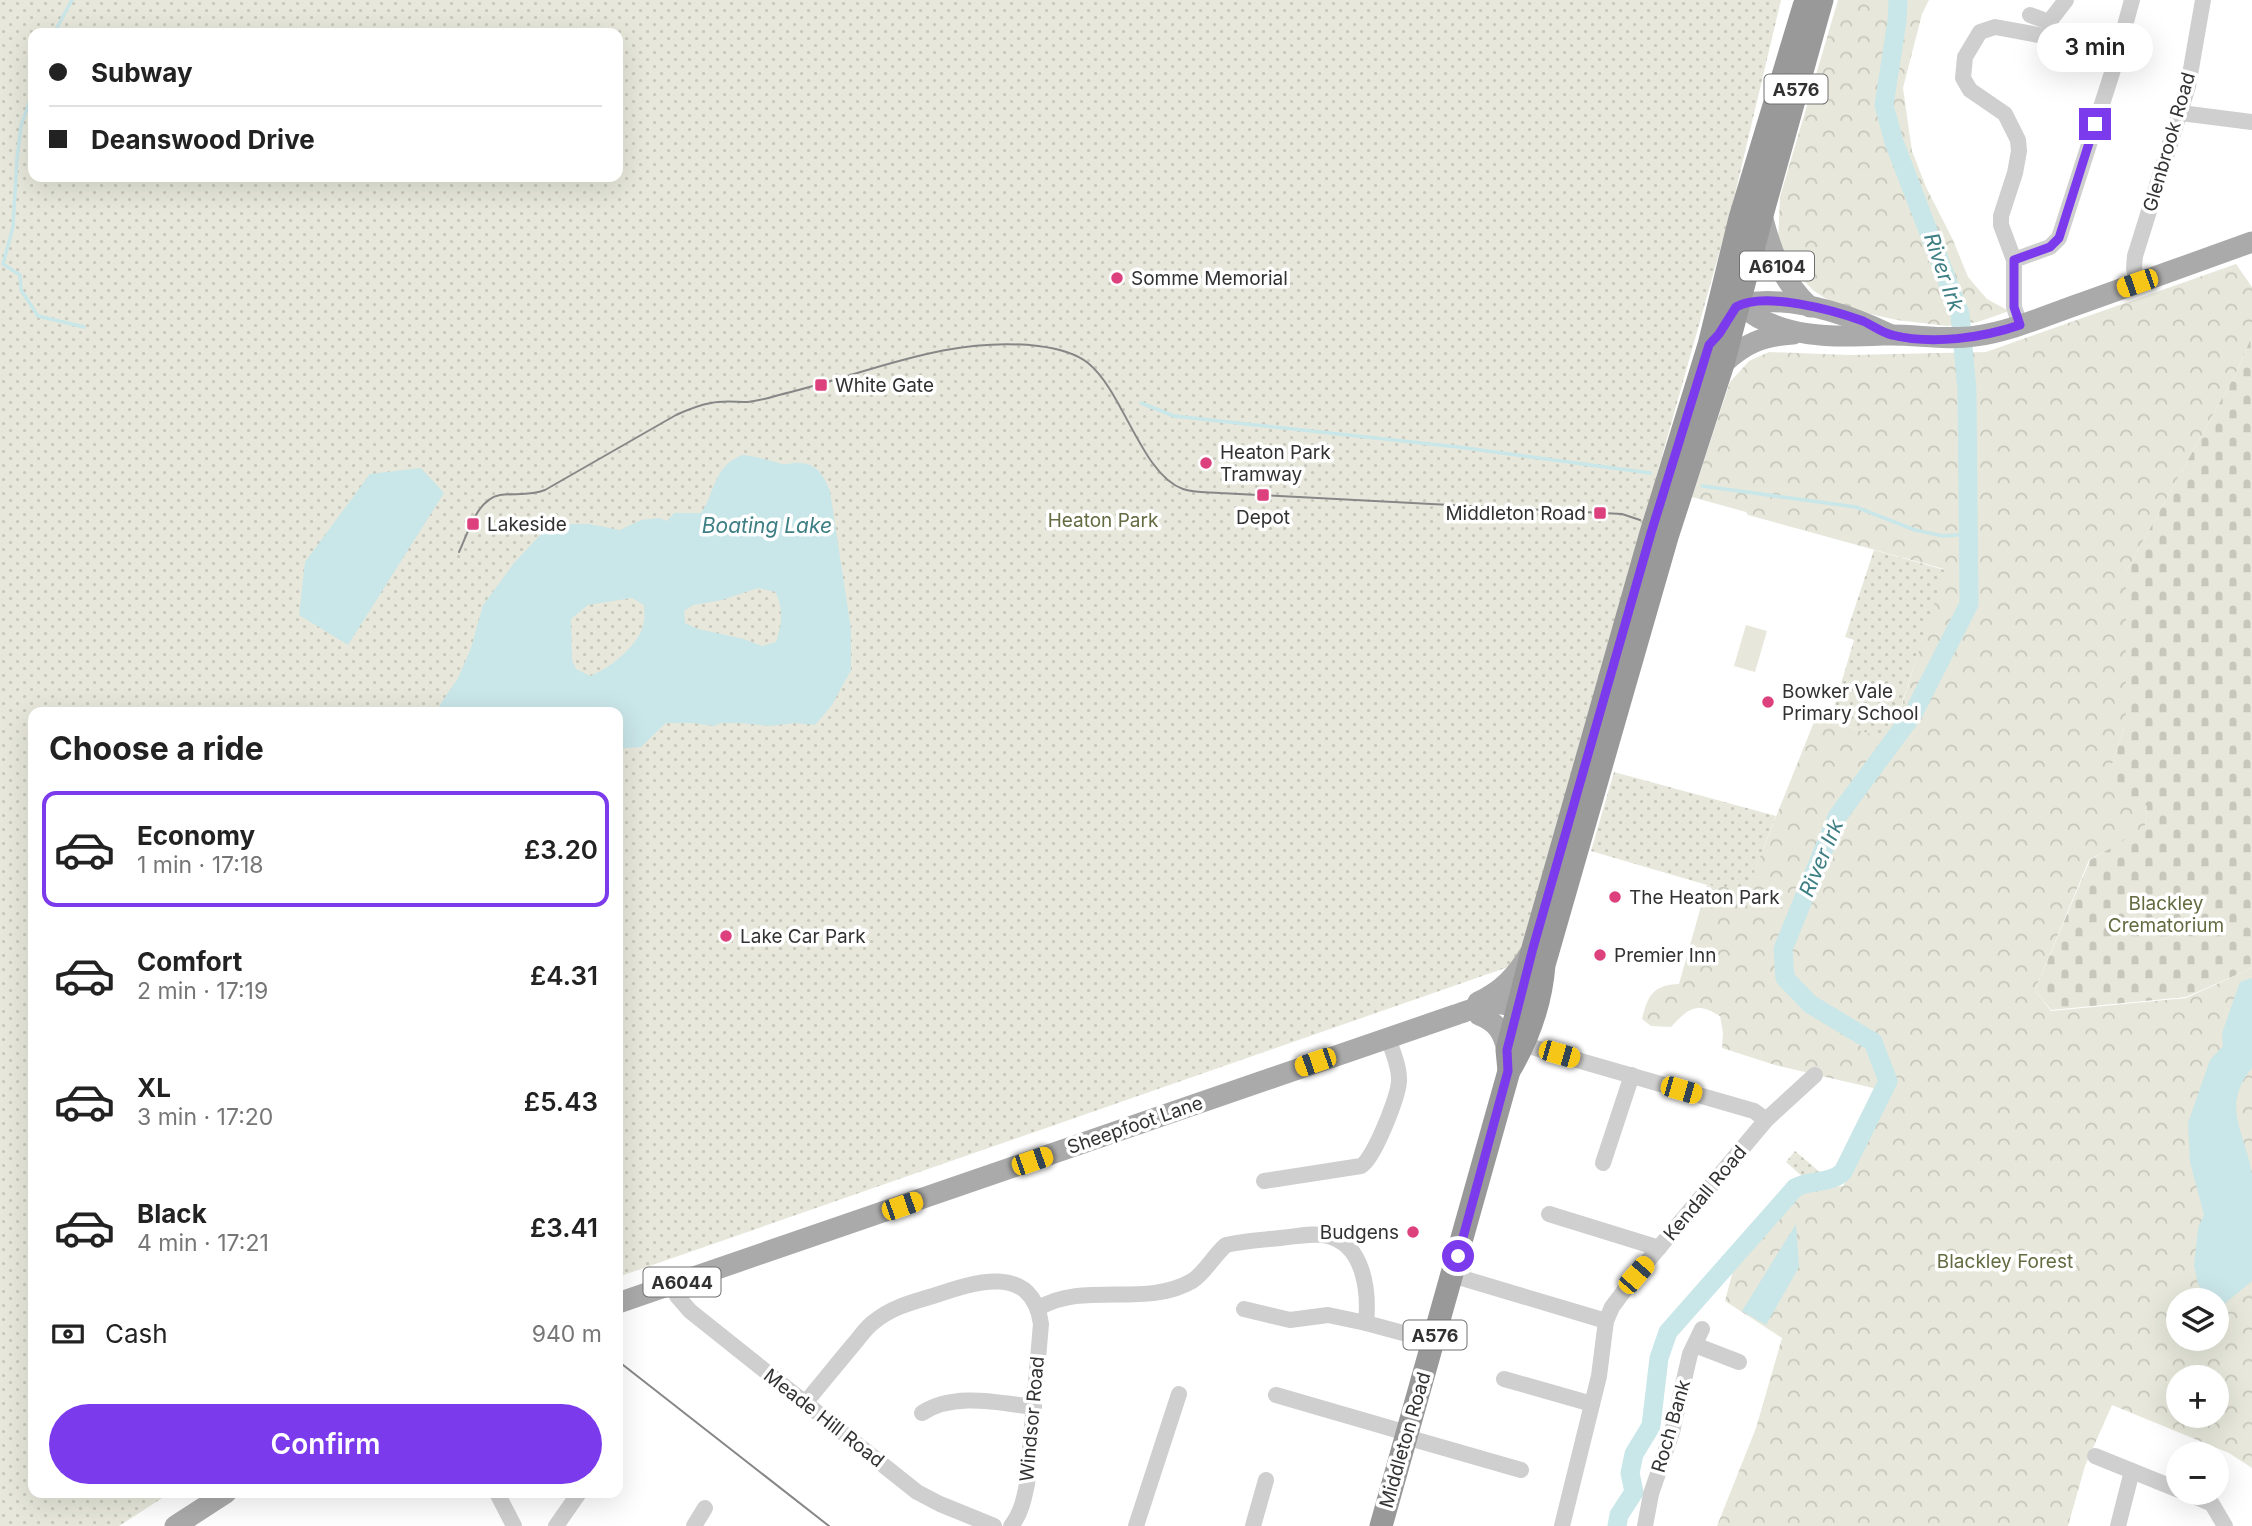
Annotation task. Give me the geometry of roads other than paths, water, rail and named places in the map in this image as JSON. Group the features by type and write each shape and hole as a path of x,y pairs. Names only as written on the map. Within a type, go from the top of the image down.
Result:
{"highway":[{"name":"Middleton Road","path":"1381,1526 1517,1049 1541,988 1539,956 1557,861 1651,533 1709,345 1740,218 1806,0"},
{"name":"Middleton Road","path":"1539,956 1578,849 1667,537 1723,364 1822,0"},
{"path":"1557,861 1571,850 1578,849"},
{"name":"A576","path":"1517,1010 1527,1003 1539,956"},
{"path":"1517,1010 1517,1049"}],"main road":[{"name":"A6104","path":"1762,215 1779,269 1792,289 1810,307"},
{"path":"2020,325 2252,242"},
{"name":"A6104","path":"1730,260 1740,304 1768,323 1802,333"},
{"name":"A6104","path":"1740,304 1779,302 1810,307 1864,322 1891,335"},
{"path":"1709,345 1719,334 1732,311 1740,304"},
{"name":"A6104","path":"1723,364 1737,350 1775,335 1891,335 1952,339 2000,332 2020,325"},
{"name":"Sheepfoot Lane","path":"1455,1015 1499,991 1521,968 1539,956"},
{"name":"Sheepfoot Lane","path":"623,1301 1455,1015 1497,1003 1510,1005 1517,1010"},
{"name":"Sheepfoot Lane","path":"1455,1015 1503,1014 1517,1010"},
{"path":"1479,1015 1493,1021 1517,1049"},
{"path":"175,1526 218,1498"}],"street":[{"path":"2030,15 2049,22 2066,0"},
{"path":"2014,260 2050,247 2059,238 2119,50 2132,0"},
{"name":"Glenbrook Road","path":"2137,283 2135,256 2181,113 2203,0"},
{"path":"2020,325 2014,307 2014,260 2001,225 2001,216 2018,156 2018,140 2005,114 1966,85 1963,69 1972,43 1984,29 1996,27 2119,50"},
{"path":"2181,113 2252,122"},
{"path":"1264,1181 1367,1163 1376,1148 1399,1079 1388,1037"},
{"path":"1517,1049 1632,1075 1754,1111 1766,1120"},
{"name":"Kendall Road","path":"1562,1526 1599,1376 1606,1321 1620,1295 1766,1120 1815,1074"},
{"path":"1602,1163 1632,1075"},
{"path":"1549,1214 1659,1248"},
{"path":"805,1403 873,1322 892,1309 974,1282 994,1279 1016,1285 1039,1308 1063,1297 1160,1292 1194,1280 1226,1245 1315,1235 1330,1236 1342,1244 1358,1262 1367,1293 1366,1323"},
{"path":"1452,1275 1606,1321"},
{"name":"Meade Hill Road","path":"673,1285 677,1296 690,1311 917,1492 995,1526"},
{"name":"Windsor Road","path":"1011,1526 1023,1502 1027,1484 1041,1324 1039,1308"},
{"path":"1244,1309 1290,1320 1328,1315 1403,1333"},
{"name":"Roch Bank","path":"1645,1526 1651,1494 1672,1432 1690,1354 1703,1329"},
{"path":"1695,1345 1739,1362"},
{"path":"1504,1379 1592,1404"},
{"path":"1136,1526 1179,1394"},
{"path":"1276,1395 1521,1470"},
{"path":"922,1413 931,1407 958,1401 1034,1407"},
{"path":"2095,1456 2166,1485"},
{"path":"2118,1526 2132,1471"},
{"path":"1253,1526 1266,1480"},
{"path":"500,1498 514,1526"},
{"path":"556,1526 576,1498"},
{"path":"2213,1505 2225,1526"},
{"path":"694,1526 705,1508"}],"water":[{"name":"Boating Lake","path":"743,455 782,464 811,465 822,476 830,491 851,629 851,670 832,705 815,725 721,723 714,726 666,723 641,747 623,749 623,707 438,707 458,678 471,648 483,605 514,563 541,534 569,524 589,524 620,530 641,520 659,518 667,521 674,513 701,513 726,465","holes":["758,588 775,592 781,617 776,642 762,646 685,623 684,611 693,605 722,600","632,598 644,605 642,630 631,647 615,662 590,676 576,669 572,660 571,619 588,605"]},
{"path":"421,468 444,493 348,645 299,615 305,562 370,474"},
{"path":"2252,978 2252,1068 2242,1082 2236,1109 2252,1176 2252,1281 2229,1300 2229,1288 2201,1288 2198,1284 2194,1265 2198,1228 2204,1215 2190,1162 2188,1123 2210,1060 2223,1046 2222,1033 2240,982"},
{"path":"1796,1224 1799,1267 1766,1325 1742,1311"}],"waterway":[{"path":"57,28 72,0"},
{"name":"River Irk","path":"1617,1526 1619,1515 1634,1492 1630,1473 1634,1454 1651,1426 1659,1358 1668,1332 1795,1188 1831,1179 1843,1172 1888,1081 1873,1042 1810,1004 1785,978 1783,949 1837,817 1913,714 1969,604 1967,390 1960,314 1894,142 1884,105 1898,0"},
{"path":"28,106 21,126 13,227 3,264 20,275 21,290 38,316 84,327"},
{"path":"1141,403 1174,416 1458,447 1650,473"},
{"path":"1702,486 1856,507 1915,530 1943,536 1968,534"}],"tram line":[{"path":"459,552 474,518 492,498 545,490 676,415 702,405 764,399 939,351 1004,344 1058,349 1088,363 1112,393 1156,467 1169,481 1183,489 1622,514 1640,520"},
{"path":"623,1365 829,1526"}],"place":[{"name":"Somme Memorial","path":"1117,278"},
{"name":"White Gate","path":"821,385"},
{"name":"Heaton Park Tramway","path":"1206,463"},
{"name":"Depot","path":"1263,495"},
{"name":"Middleton Road","path":"1600,513"},
{"name":"Lakeside","path":"473,524"},
{"name":"Bowker Vale Primary School","path":"1768,702"},
{"name":"The Heaton Park","path":"1615,897"},
{"name":"Lake Car Park","path":"726,936"},
{"name":"Premier Inn","path":"1600,955"},
{"name":"Budgens","path":"1413,1232"}],"park label":[{"name":"Heaton Park","path":"1103,520"},
{"name":"Blackley Crematorium","path":"2166,914"},
{"name":"Blackley Forest","path":"2005,1261"}]}
